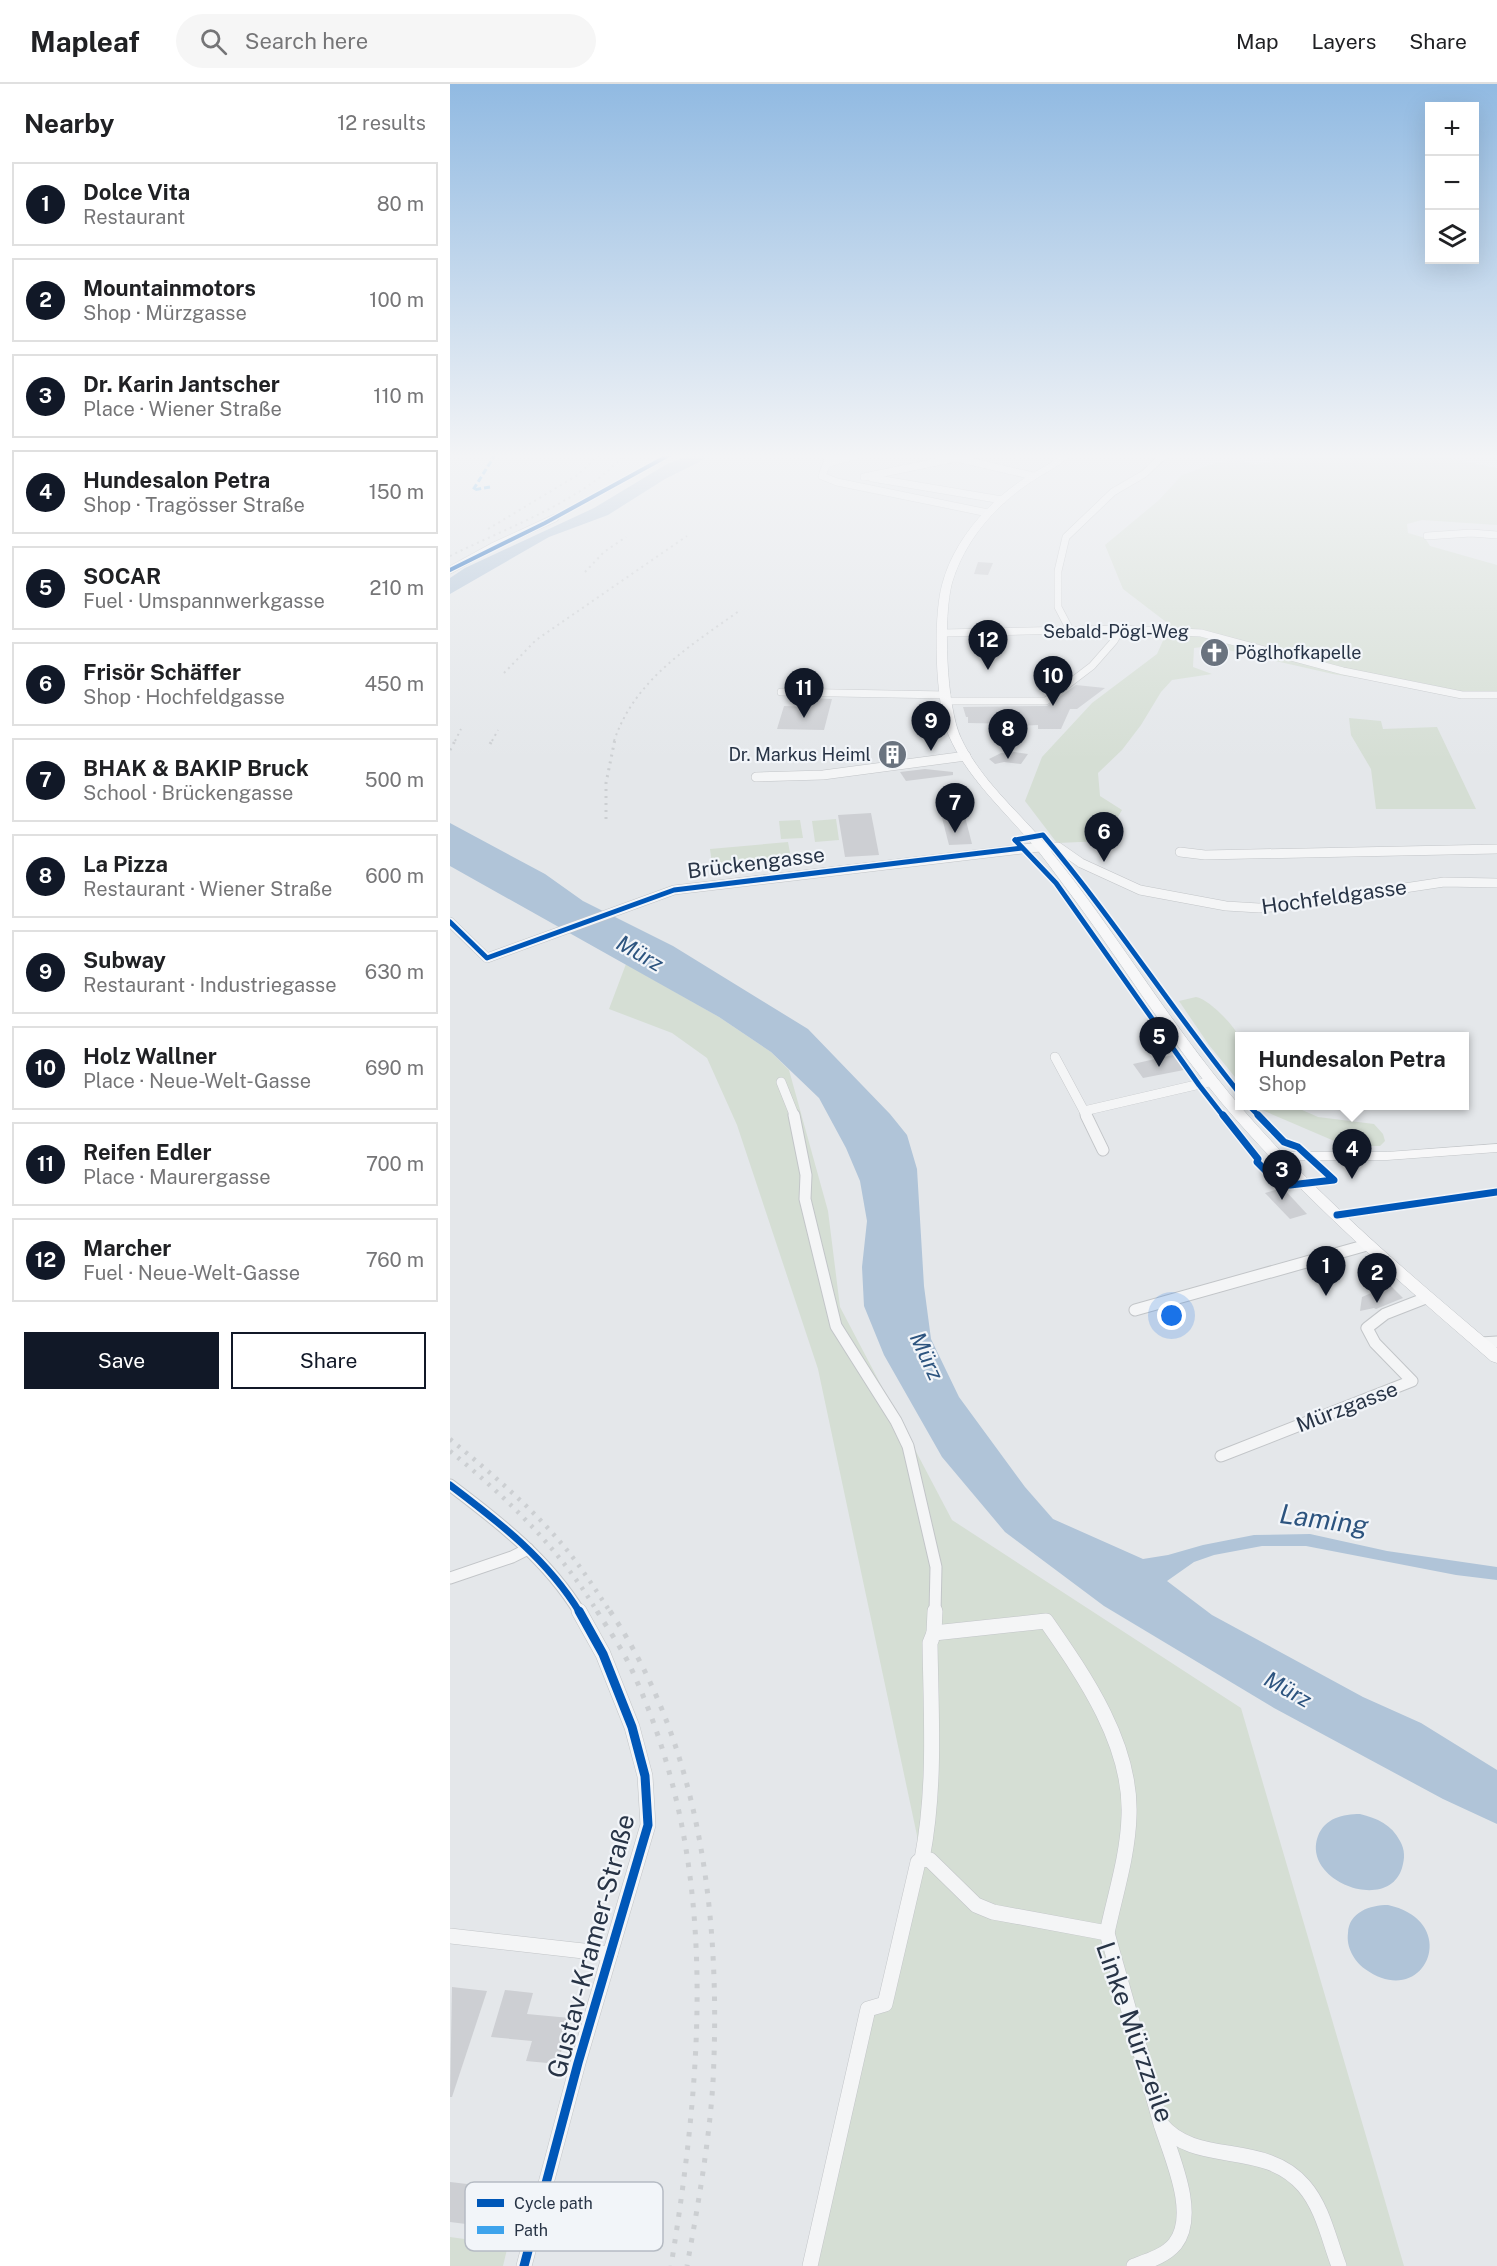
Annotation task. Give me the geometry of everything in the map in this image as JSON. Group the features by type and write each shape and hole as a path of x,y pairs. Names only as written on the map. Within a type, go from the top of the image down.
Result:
{"main road":[{"path":"959,557 946,586 944,633 947,698 952,733 997,800 1040,846 1235,1108"},
{"path":"1237,1110 1367,1245 1426,1298 1489,1342 1497,1357"},
{"path":"1279,1156 1387,1156 1497,1148"}],"street":[{"path":"450,570 473,557"},
{"path":"1061,557 1058,571 1058,607 1070,630"},
{"path":"781,692 1046,700 1100,658 1121,628"},
{"name":"Sebald-Pögl-Weg","path":"944,633 1121,628 1202,633 1343,670 1446,692 1462,695 1497,695"},
{"path":"756,777 823,775 966,756"},
{"name":"Hochfeldgasse","path":"1040,846 1058,847 1081,863 1140,890 1226,906 1259,908 1286,906 1444,882 1497,883"},
{"name":"Brückengasse","path":"450,922 487,958 674,890 1040,846"},
{"name":"Hochfeldgasse","path":"1180,852 1205,855 1497,849"},
{"path":"1055,1057 1103,1150"},
{"path":"1084,1111 1213,1081"},
{"path":"782,1082 793,1108 806,1175 805,1199 836,1326 896,1421 908,1446 936,1567 936,1610 934,1633 930,1643 931,1802 928,1834 922,1859 918,1862 885,2004 868,2009 810,2266"},
{"path":"1135,1310 1367,1245"},
{"name":"Mürzgasse","path":"1221,1456 1412,1381 1375,1343 1367,1328 1381,1316 1426,1298"},
{"name":"Gustav-Kramer-Straße","path":"452,1490 491,1516 528,1549 562,1587 586,1620 626,1708 648,1784 650,1802 648,1825 547,2182"},
{"path":"450,1578 512,1557 528,1549"},
{"path":"934,1633 1046,1621 1079,1668 1113,1739 1128,1781 1130,1816 1107,1933"},
{"name":"Linke Mürzzeile","path":"922,1859 930,1860 975,1905 993,1912 1107,1933 1161,2124 1175,2139 1206,2148 1245,2153 1270,2162 1288,2173 1304,2187 1316,2209 1339,2266"},
{"path":"450,1936 610,1954"},
{"path":"1134,2266 1162,2256 1178,2240 1185,2226 1186,2211 1161,2124"},
{"name":"Gustav-Kramer-Straße","path":"524,2266 528,2251"}],"shaded area":[{"path":"1110,557 1468,557 1497,565 1497,693 1469,693 1413,681 1371,680 1333,674 1210,646 1194,648 1193,667 1212,674 1172,680 1161,692 1141,725 1122,750 1098,773 1100,796 1122,810 1104,841 1057,843 1025,801 1042,757 1092,703 1157,654 1170,625 1123,589"},
{"path":"1349,718 1381,721 1383,729 1437,727 1476,809 1376,809 1371,769 1351,735"},
{"path":"836,819 839,840 815,842 812,821"},
{"path":"800,820 803,838 781,839 779,821"},
{"path":"788,842 791,858 712,864 710,849"},
{"path":"626,964 719,1017 771,1052 789,1070 828,1211 840,1307 952,1520 1241,1708 1404,2266 810,2266 868,2009 885,2004 922,1859 818,1369 737,1125 707,1058 672,1033 609,1009"},
{"path":"1196,997 1201,999 1215,1008 1228,1021 1236,1032 1235,1077 1209,1045 1179,1001"},
{"path":"1262,1110 1302,1110 1318,1117 1374,1124 1383,1134 1385,1141 1380,1146 1346,1146"},
{"path":"450,2237 465,2239 465,2251 507,2251 503,2266 450,2266"}],"water":[{"path":"489,557 515,557 450,594 450,578"},
{"name":"Mürz","path":"450,823 545,874 583,901 673,946 808,1029 890,1114 907,1135 917,1169 924,1286 931,1339 959,1397 1025,1487 1053,1519 1143,1559 1254,1535 1310,1534 1387,1551 1497,1567 1497,1580 1456,1575 1306,1546 1262,1546 1214,1555 1194,1562 1167,1581 1212,1615 1363,1697 1421,1723 1497,1770 1497,1824 1443,1799 1274,1708 1104,1606 1005,1532 942,1457 884,1355 864,1306 862,1267 867,1221 860,1181 846,1148 819,1098 771,1052 719,1017 450,866"},
{"path":"1360,1814 1388,1826 1397,1835 1403,1848 1402,1868 1394,1882 1381,1889 1365,1890 1348,1886 1333,1878 1322,1866 1316,1852 1318,1836 1325,1825 1341,1816"},
{"path":"1388,1905 1411,1914 1425,1928 1430,1944 1427,1960 1418,1972 1404,1980 1386,1979 1365,1969 1354,1958 1348,1943 1349,1926 1356,1915 1374,1906"}],"building":[{"path":"978,562 993,563 988,575 974,574"},
{"path":"1076,685 1105,688 1077,709 1070,709 1061,729 1038,729 1038,725 968,723 963,707 1047,706"},
{"path":"811,698 832,699 824,730 777,729 784,706 809,707"},
{"path":"1001,753 1028,754 1021,764 1004,762 995,764 989,759"},
{"path":"925,769 953,772 953,775 906,781 900,772"},
{"path":"963,809 972,844 949,845 940,810"},
{"path":"871,813 879,855 845,857 838,815"},
{"path":"1173,1055 1184,1070 1143,1078 1133,1064"},
{"path":"1283,1188 1307,1214 1290,1219 1265,1193"},
{"path":"1390,1285 1403,1298 1376,1309 1360,1311 1362,1297"},
{"path":"452,1987 487,1991 452,2097 450,2097"},
{"path":"505,1990 533,1993 527,2014 570,2018 558,2064 526,2061 532,2041 491,2037"},
{"path":"450,2182 465,2184 465,2224 450,2222"}],"railway":[{"path":"585,572 599,557"},
{"path":"504,673 536,640 657,557"},
{"path":"614,741 623,719 650,682 683,652 739,611"},
{"path":"456,739 461,729"},
{"path":"492,741 498,730"},
{"path":"450,750 456,739"},
{"path":"490,744 493,739"},
{"path":"606,819 606,783 615,739"},
{"path":"450,1439 546,1526 579,1565 611,1613"},
{"path":"450,1451 492,1487 550,1546 598,1613"},
{"path":"597,1611 630,1666 659,1739 679,1812 691,1886 697,1962 696,2037 691,2113 671,2266"},
{"path":"610,1611 641,1664 666,1720 685,1778 699,1838 708,1898 715,2021 713,2082 706,2151 687,2266"}],"cycle path":[{"path":"450,570 473,557"},
{"path":"1015,840 1043,835 1094,898 1235,1088"},
{"path":"1015,840 1056,883 1199,1085 1258,1159 1257,1162 1265,1170 1275,1172 1290,1185 1334,1180 1298,1147 1284,1142 1253,1110"},
{"path":"450,922 487,958 674,890 1022,848"},
{"path":"1337,1215 1497,1192"},
{"path":"450,1485 528,1548 546,1567 577,1609 603,1654 624,1702 640,1751 647,1788 648,1825 578,2063 548,2182"},
{"path":"524,2266 528,2251"}],"place":[{"name":"Pöglhofkapelle","path":"1214,653"},
{"name":"Marcher","path":"988,670"},
{"name":"Holz Wallner","path":"1053,706"},
{"name":"Reifen Edler","path":"804,718"},
{"name":"Subway","path":"931,751"},
{"name":"Dr. Markus Heiml","path":"892,755"},
{"name":"La Pizza","path":"1008,759"},
{"name":"BHAK & BAKIP Bruck","path":"955,833"},
{"name":"Frisör Schäffer","path":"1104,862"},
{"name":"SOCAR","path":"1159,1067"},
{"name":"Hundesalon Petra","path":"1352,1179"},
{"name":"Dr. Karin Jantscher","path":"1282,1200"},
{"name":"Dolce Vita","path":"1326,1296"},
{"name":"Mountainmotors","path":"1377,1303"}],"water label":[{"name":"Laming","path":"1324,1520"}]}
